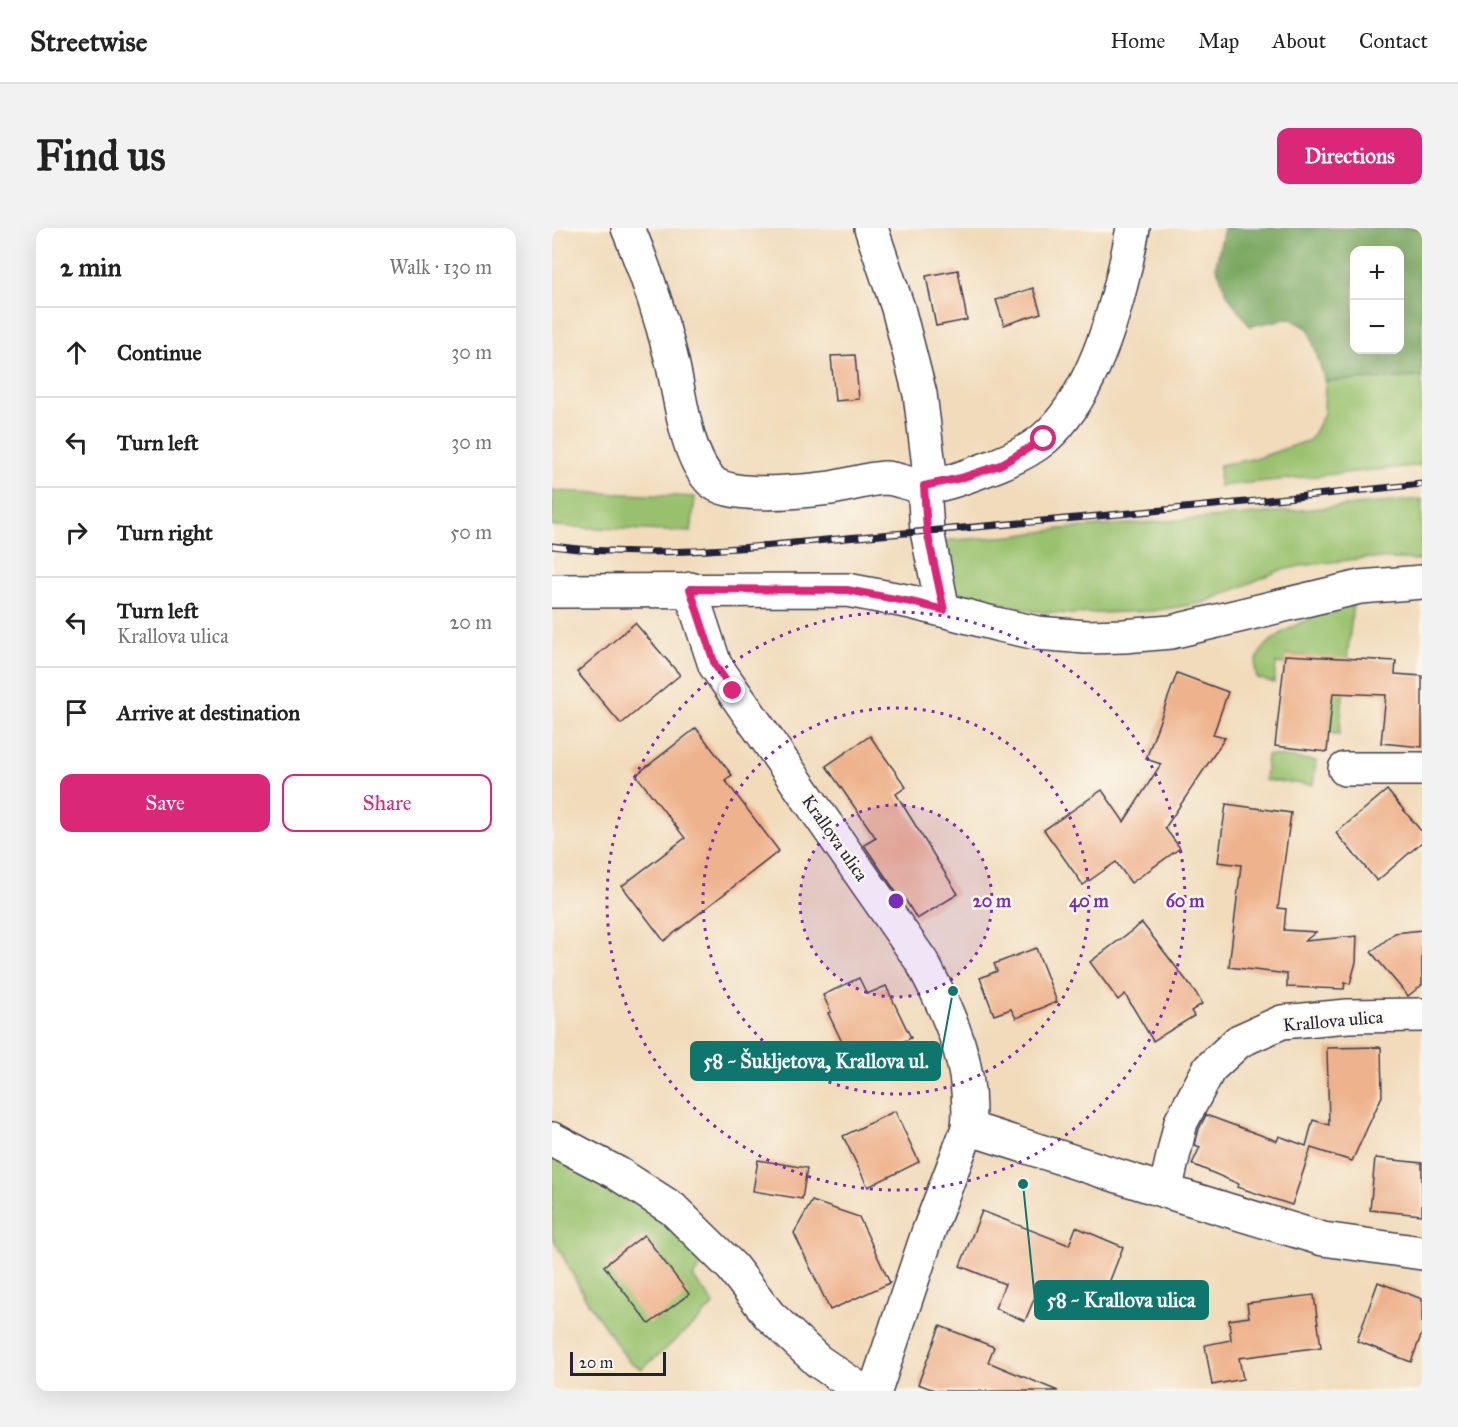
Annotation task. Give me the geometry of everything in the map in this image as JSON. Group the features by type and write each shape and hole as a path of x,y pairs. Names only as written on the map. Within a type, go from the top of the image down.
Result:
{"street":[{"path":"628,228 671,355 691,445 701,467 712,482 733,490 770,493 810,490 886,478 924,486 961,478 1000,465 1044,439 1068,414 1100,355 1127,263 1133,228"},
{"path":"871,228 898,308 920,394 929,466 924,486 927,531 944,610"},
{"path":"552,591 847,590 911,602 1037,633 1086,637 1171,632 1360,587 1422,582"},
{"name":"Krallova ulica","path":"690,589 715,665 922,962 946,1007 963,1058 970,1104 968,1128 928,1233 875,1391"},
{"path":"1345,769 1422,769"},
{"name":"Krallova ulica","path":"1165,1191 1181,1122 1209,1069 1239,1041 1282,1022 1348,1016 1422,1016"},
{"path":"968,1128 1323,1239 1422,1253"},
{"path":"552,1139 616,1173 673,1209 732,1267 769,1315 818,1361 862,1391"}],"green space":[{"path":"1224,228 1422,228 1422,377 1325,381 1309,329 1290,318 1250,326 1228,296 1216,266"},
{"path":"1422,377 1422,465 1219,486 1220,465 1258,458 1310,440 1324,414 1325,381"},
{"path":"552,491 695,497 691,532 552,526"},
{"path":"1422,499 1422,560 1365,558 1300,566 1278,571 1203,603 1152,611 1070,614 1033,611 981,599 957,597 939,541 1013,536 1061,529"},
{"path":"1353,604 1339,734 1328,733 1336,660 1286,654 1284,664 1276,663 1274,683 1257,678 1256,663 1262,650 1289,629 1324,613"},
{"path":"1267,755 1316,761 1313,785 1265,780"},
{"path":"552,1147 594,1167 707,1257 693,1277 714,1304 642,1369 629,1362 587,1301 552,1236"}],"building":[{"path":"958,270 967,320 936,326 926,276"},
{"path":"1033,288 1041,313 1004,325 996,300"},
{"path":"855,355 859,399 835,401 831,356"},
{"path":"635,623 680,675 621,724 577,672"},
{"path":"1285,655 1396,661 1395,674 1422,676 1422,747 1381,743 1386,695 1333,693 1327,752 1275,746"},
{"path":"1177,673 1228,692 1213,735 1225,738 1165,828 1180,848 1131,883 1116,862 1083,885 1044,830 1102,790 1124,822 1161,764 1146,759"},
{"path":"696,728 732,775 725,780 779,851 664,941 622,886 685,838 636,775"},
{"path":"870,736 906,787 896,794 958,894 917,919 903,896 900,898 864,845 876,838 826,766"},
{"path":"1387,790 1422,832 1422,842 1377,881 1336,833"},
{"path":"1226,804 1291,813 1278,908 1286,909 1284,930 1316,932 1305,941 1357,936 1356,962 1350,984 1345,982 1344,989 1287,987 1287,974 1229,967 1241,865 1218,862"},
{"path":"1142,923 1202,1004 1191,1011 1194,1016 1153,1041 1125,994 1118,1000 1090,962"},
{"path":"1422,930 1422,985 1408,996 1371,952 1395,933"},
{"path":"1036,948 1057,1002 1016,1018 1011,1009 994,1015 980,978 997,971 994,964"},
{"path":"859,978 867,994 886,986 911,1038 853,1065 828,1013 831,1012 823,995"},
{"path":"1381,1047 1382,1096 1352,1161 1311,1148 1292,1205 1237,1187 1239,1184 1192,1164 1200,1147 1195,1145 1206,1115 1277,1141 1279,1136 1306,1146 1313,1120 1329,1125 1327,1048"},
{"path":"895,1111 919,1162 868,1187 843,1136"},
{"path":"1375,1158 1422,1163 1422,1215 1370,1210"},
{"path":"758,1160 807,1168 802,1199 753,1191"},
{"path":"812,1201 859,1217 890,1283 830,1310 794,1233"},
{"path":"982,1211 1069,1245 1076,1227 1123,1247 1096,1316 1037,1292 1025,1321 995,1308 1005,1284 960,1266"},
{"path":"644,1235 689,1294 649,1324 604,1266"},
{"path":"1378,1282 1422,1299 1422,1333 1411,1362 1357,1341"},
{"path":"1314,1295 1321,1347 1239,1358 1243,1379 1212,1385 1205,1345 1231,1340 1229,1320 1249,1317 1247,1303"},
{"path":"940,1326 994,1347 988,1362 1058,1391 937,1391 918,1384"}],"railway":[{"path":"552,546 634,552 717,550 1219,505 1422,484"}],"place":[{"name":"58 ~ Šukljetova, Krallova ul.","path":"953,991"},
{"name":"58 ~ Krallova ulica","path":"1023,1184"}],"route":[{"path":"733,691 715,665 690,589 847,590 944,610 927,531 924,486 961,478 1000,465 1044,439"}]}
